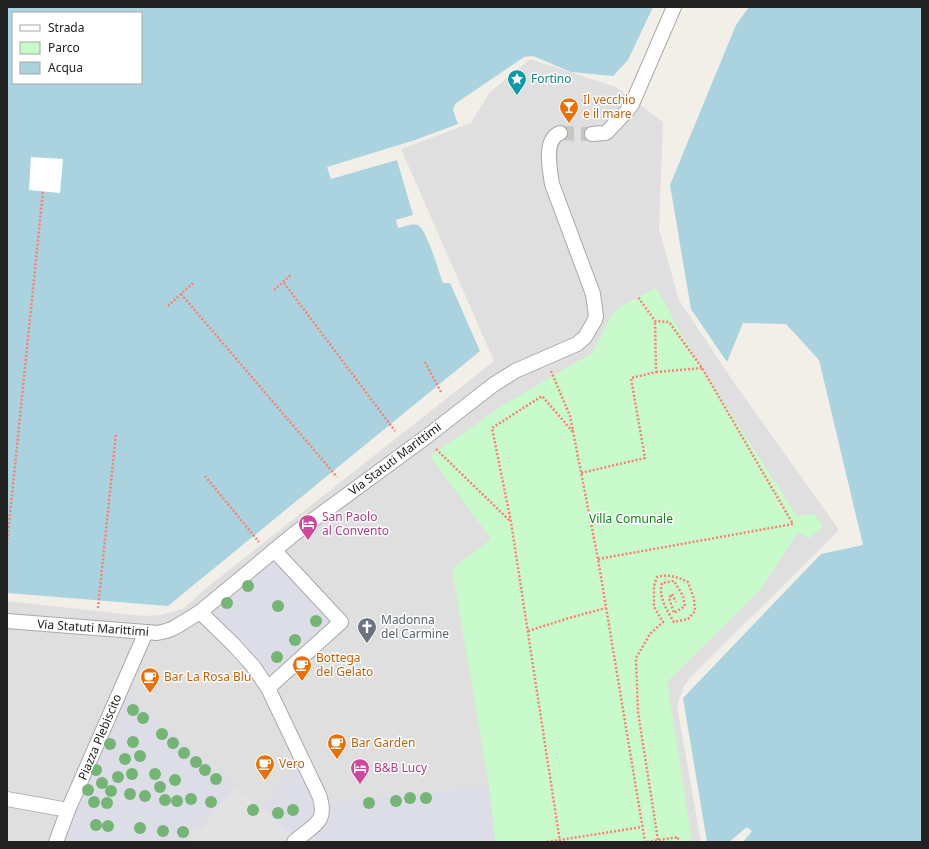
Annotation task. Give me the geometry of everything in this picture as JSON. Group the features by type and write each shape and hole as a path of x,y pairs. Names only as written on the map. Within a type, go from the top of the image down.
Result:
{"street":[{"path":"592,134 608,132 632,104 674,7"},
{"name":"Via Statuti Marittimi","path":"7,621 157,633 174,628 200,612 310,522 426,437 493,385 515,372 580,341 594,324 596,316 590,285 552,184 549,153 551,141 554,136 560,133"},
{"path":"268,688 341,622 274,550"},
{"path":"200,612 253,666 268,688 319,795 323,812 320,820 294,842"},
{"name":"Piazza Plebiscito","path":"56,842 68,810 146,632"},
{"path":"7,799 68,810"}],"path":[{"path":"7,544 43,191"},
{"path":"274,290 284,283 292,274"},
{"path":"168,306 194,282"},
{"path":"284,283 395,431"},
{"path":"182,294 337,477"},
{"path":"638,297 655,321 656,372"},
{"path":"598,559 793,524 702,368 669,322 655,321"},
{"path":"544,358 554,376 570,416 598,559 642,827 646,842 678,837 678,842"},
{"path":"425,362 441,392"},
{"path":"581,472 645,458 631,378 656,372 702,368"},
{"path":"560,841 511,522 492,428 542,396 573,432"},
{"path":"98,608 116,433"},
{"path":"426,437 438,451 511,522"},
{"path":"205,476 259,542"},
{"path":"658,840 638,712 636,658 650,634 663,622 654,607 654,586 657,578 664,575 680,578 688,582 694,599 695,611 688,619 674,622 666,610 660,590 662,583 674,581 683,596 685,606 674,613 669,598 672,594 676,602"},
{"path":"528,631 606,608"},
{"path":"547,842 642,827"}],"shaded area":[{"path":"530,59 616,87 663,122 659,229 679,300 731,378 839,530 690,678 684,686 677,706 701,842 7,842 7,601 143,616 160,615 183,609 205,589 494,361 401,149 471,123 489,93"},
{"path":"274,550 341,622 268,688 200,612"},
{"path":"120,689 235,786 200,830 190,831 190,842 56,842"},
{"path":"302,759 322,803 489,786 495,842 294,842 297,839 261,808"},
{"path":"235,786 297,839 294,842 190,842 190,831 200,830"}],"green space":[{"name":"Villa Comunale","path":"656,288 697,361 797,516 814,514 823,526 810,538 798,532 761,589 667,682 692,842 495,842 489,786 452,569 491,539 430,456 502,406 592,353 611,316 619,307"}],"water":[{"path":"7,7 653,7 628,60 613,76 571,72 533,56 524,57 455,104 453,110 458,124 415,140 327,167 331,179 397,160 413,215 396,220 398,228 414,224 419,226 426,235 443,283 450,283 480,351 168,606 7,593"},
{"path":"749,7 922,7 922,842 743,842 752,831 747,827 730,841 707,842 683,698 821,554 863,545 819,360 786,324 743,323 727,362 691,309 670,185 736,25"}],"pier":[{"path":"31,157 63,159 60,193 29,190"}],"tunnel":[{"path":"560,133 592,134"}],"place":[{"name":"Fortino","path":"517,96"},
{"name":"Il vecchio e il mare","path":"569,124"},
{"name":"San Paolo al Convento","path":"308,541"},
{"name":"Madonna del Carmine","path":"367,644"},
{"name":"Bottega del Gelato","path":"302,682"},
{"name":"Bar La Rosa Blu","path":"150,694"},
{"name":"Bar Garden","path":"337,760"},
{"name":"Vero","path":"265,781"},
{"name":"B&B Lucy","path":"360,785"}]}
